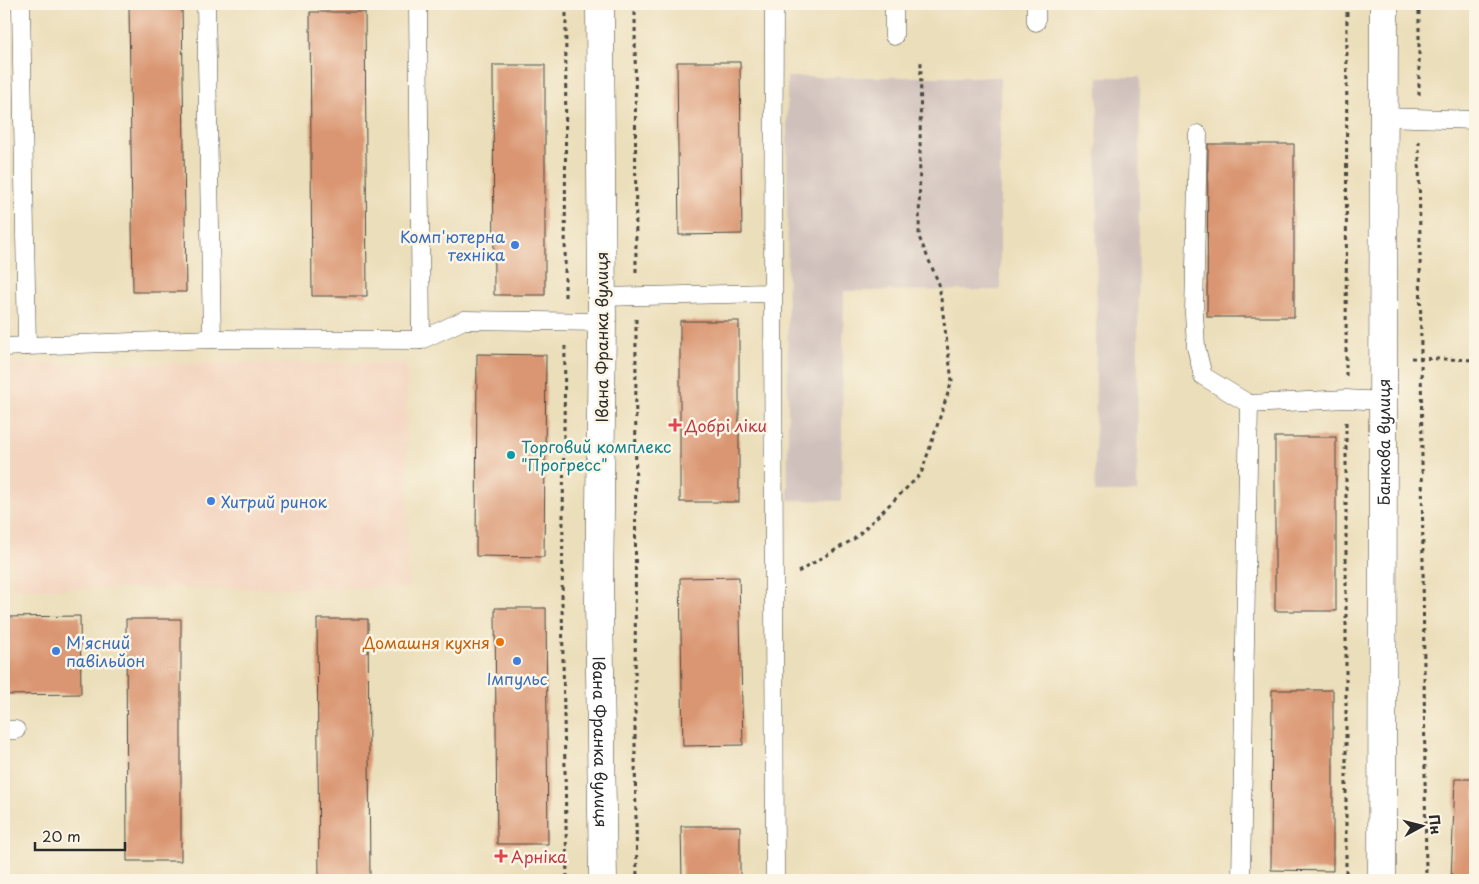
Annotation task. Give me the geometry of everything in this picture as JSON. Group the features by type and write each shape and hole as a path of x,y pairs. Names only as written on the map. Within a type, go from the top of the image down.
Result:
{"street":[{"name":"Івана Франка вулиця","path":"600,4 602,309 599,602 603,880"},
{"name":"Банкова вулиця","path":"1382,880 1384,4"}],"lane":[{"path":"21,4 27,346"},
{"path":"206,4 212,340"},
{"path":"418,4 421,340"},
{"path":"774,4 775,880"},
{"path":"894,4 894,36"},
{"path":"1036,4 1036,22"},
{"path":"1384,117 1475,120"},
{"path":"1198,134 1194,313 1196,346 1203,376 1249,404 1346,399 1383,401"},
{"path":"4,347 212,340 421,340 464,320 565,321 636,297 773,293"},
{"path":"1241,880 1249,404"}],"path":[{"path":"566,4 562,603 567,880"},
{"path":"635,4 635,757 637,880"},
{"path":"1346,880 1347,4"},
{"path":"1419,4 1426,880"},
{"path":"774,586 854,539 921,474 952,381 939,284 919,237 921,61"},
{"path":"1383,357 1475,360"}],"shaded area":[{"path":"787,77 1000,77 1000,290 844,291 841,501 788,500"},
{"path":"1098,77 1140,77 1137,492 1095,492"},
{"name":"Хитрий ринок","path":"407,363 408,588 13,589 13,364"}],"building":[{"path":"129,6 182,6 186,292 133,292"},
{"path":"310,12 365,12 367,296 312,296"},
{"path":"677,62 740,62 742,234 679,235"},
{"path":"493,65 545,65 545,295 494,295"},
{"path":"1208,144 1294,144 1294,317 1207,317"},
{"path":"680,321 739,321 739,502 680,502"},
{"name":"Торговий комплекс \"Прогресс\"","path":"477,354 546,355 544,557 476,556"},
{"path":"1275,437 1336,437 1336,611 1275,611"},
{"path":"739,577 743,745 683,746 680,578"},
{"path":"495,608 546,608 548,844 497,844"},
{"path":"80,616 81,694 4,695 4,617"},
{"path":"126,619 181,619 181,861 127,861"},
{"path":"317,619 368,619 370,880 319,880"},
{"path":"1272,690 1333,690 1333,871 1271,870"},
{"path":"1455,779 1475,779 1475,880 1451,880"},
{"path":"681,826 740,826 740,880 682,880"}],"place":[{"name":"Комп'ютерна техніка","path":"515,245"},
{"name":"Добрі ліки","path":"675,425"},
{"name":"Торговий комплекс \"Прогресс\"","path":"511,455"},
{"name":"Хитрий ринок","path":"211,501"},
{"name":"Домашня кухня","path":"500,642"},
{"name":"М'ясний павільйон","path":"56,651"},
{"name":"Імпульс","path":"517,661"},
{"name":"Арніка","path":"501,856"}]}
